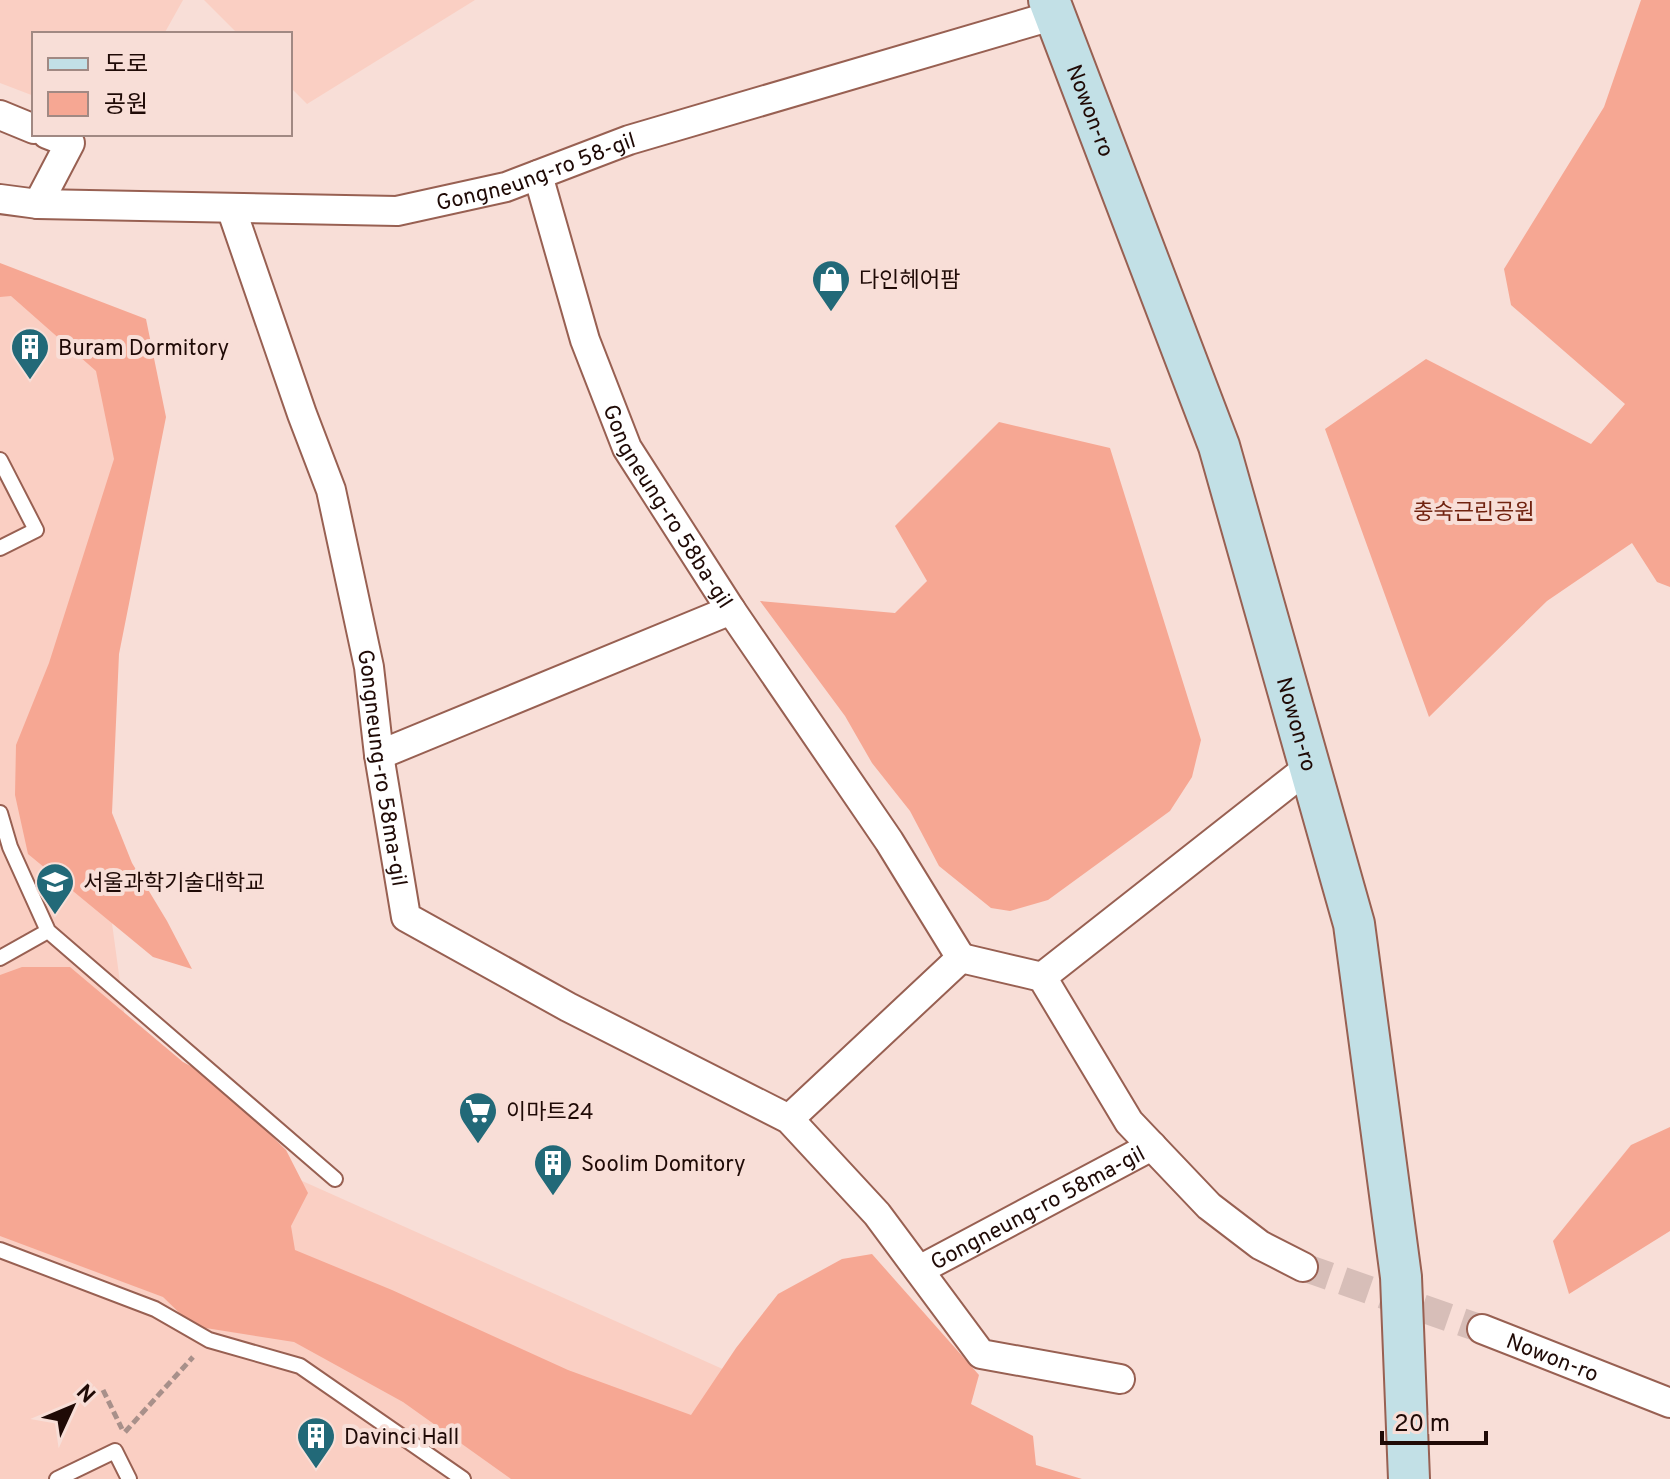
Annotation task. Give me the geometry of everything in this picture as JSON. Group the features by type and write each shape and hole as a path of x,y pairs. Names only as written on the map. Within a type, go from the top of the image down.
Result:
{"main road":[{"name":"Nowon-ro","path":"1052,7 1219,446 1354,924 1401,1277 1409,1479"}],"street":[{"name":"Gongneung-ro 58-gil","path":"0,199 38,204 397,211 506,187 629,140 1052,7"},
{"path":"0,115 32,128"},
{"path":"38,204 70,143 52,136"},
{"name":"Gongneung-ro 58ba-gil","path":"379,755 731,610 627,448 585,340 538,175"},
{"name":"Gongneung-ro 58ma-gil","path":"231,208 331,490 369,667 379,755 406,917 568,1007 789,1119 877,1214 981,1354 1120,1379"},
{"path":"731,610 889,841 961,958 1042,977 1129,1122 1152,1146"},
{"path":"1042,977 1309,767"},
{"path":"789,1119 961,958"},
{"name":"Gongneung-ro 58ma-gil","path":"919,1270 1152,1146 1209,1206 1260,1245 1303,1267"},
{"name":"Nowon-ro","path":"1482,1329 1670,1403"}],"lane":[{"path":"0,460 36,530 0,548"},
{"path":"0,813 10,847 48,931 335,1179"},
{"path":"0,958 48,931"},
{"path":"0,1250 155,1309 209,1340 300,1366 463,1479"},
{"path":"57,1479 115,1451 129,1479"}],"path":[{"path":"124,1433 209,1340"}],"shaded area":[{"path":"0,0 183,0 165,32 32,32 32,95 0,83"},
{"path":"204,0 475,0 307,104 292,89 292,32 236,32"},
{"name":"서울과학기술대학교","path":"0,267 101,329 146,431 93,784 129,1048 271,1167 937,1465 949,1479 0,1479"}],"green space":[{"name":"충숙근린공원","path":"1641,0 1670,0 1670,587 1657,582 1632,543 1547,601 1429,717 1325,429 1426,359 1591,444 1625,404 1511,305 1504,269 1604,107"},
{"path":"0,263 146,319 166,417 119,654 112,813 132,863 192,969 153,957 28,854 15,795 16,745 49,663 114,459 96,371 11,296 0,297"},
{"path":"999,422 1110,448 1201,740 1192,777 1170,811 1048,900 1010,911 991,908 939,866 910,811 872,763 845,716 760,601 895,613 927,581 895,526"},
{"path":"22,967 70,967 183,1062 213,1078 286,1150 308,1193 291,1226 295,1250 392,1290 568,1370 691,1415 736,1348 778,1294 842,1259 872,1254 979,1375 971,1404 1033,1436 1036,1465 1082,1479 511,1479 403,1402 294,1342 193,1326 163,1297 0,1236 0,975"},
{"path":"1670,1127 1670,1231 1569,1294 1553,1241 1631,1145"}],"tunnel":[{"path":"1303,1267 1482,1329"}],"place":[{"name":"다인헤어팜","path":"831,313"},
{"name":"Buram Dormitory","path":"30,381"},
{"name":"서울과학기술대학교","path":"55,916"},
{"name":"이마트24","path":"478,1145"},
{"name":"Soolim Domitory","path":"553,1197"},
{"name":"Davinci Hall","path":"316,1470"}]}
